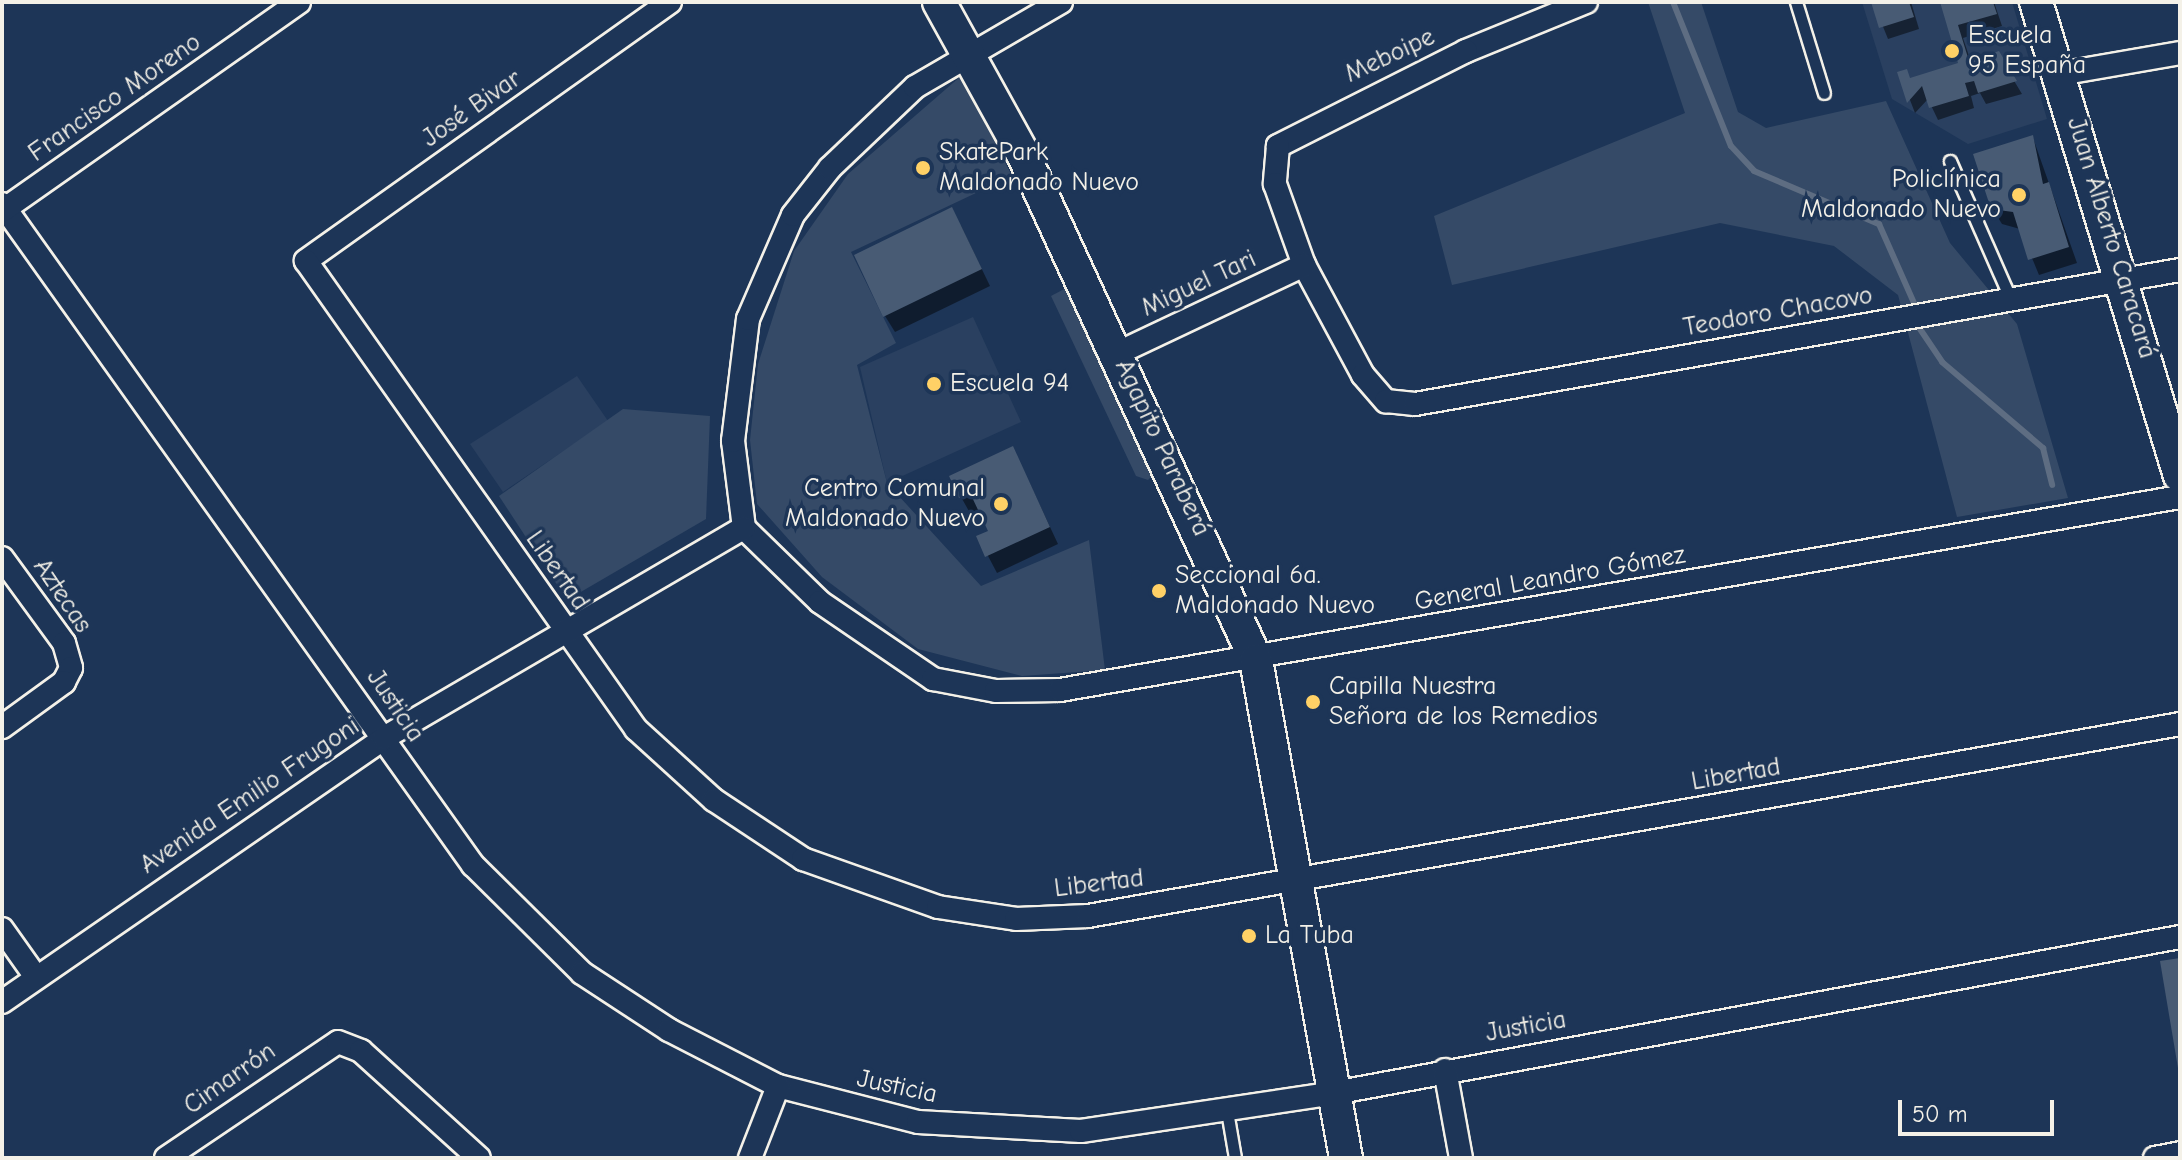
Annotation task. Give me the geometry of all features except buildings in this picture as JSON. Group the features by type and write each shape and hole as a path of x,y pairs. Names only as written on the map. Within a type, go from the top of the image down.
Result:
{"street":[{"name":"Francisco Moreno","path":"3,208 299,2"},
{"name":"José Bivar","path":"306,261 670,2"},
{"name":"Agapito Paraberá","path":"939,2 969,52 1118,353 1256,660 1346,1158"},
{"path":"744,528 733,441 748,319 768,264 830,168 915,87 969,52 1061,2"},
{"name":"Meboipe","path":"1304,265 1275,184 1274,157 1286,137 1586,2"},
{"name":"Juan Alberto Caracará","path":"2036,2 2123,279 2180,476"},
{"path":"2059,74 2180,53"},
{"name":"Justicia","path":"3,208 473,865 582,973 669,1030 778,1086 918,1122 982,1130 1081,1131 1334,1093 1445,1070 2180,937"},
{"name":"Libertad","path":"306,261 636,729 714,800 803,859 895,897 980,915 1052,919 1297,882 2180,724"},
{"name":"Miguel Tari","path":"1118,353 1304,265"},
{"name":"Teodoro Chacovo","path":"1304,265 1363,375 1386,401 1415,404 2180,270"},
{"name":"General Leandro Gómez","path":"744,528 820,602 933,679 996,691 1060,690 1256,660 2180,497"},
{"name":"Avenida Emilio Frugoni","path":"2,1002 384,738 568,636 744,528"},
{"name":"Aztecas","path":"2,558 64,643 71,668 64,682 2,727"},
{"path":"2,929 36,977"},
{"name":"Cimarrón","path":"166,1158 326,1046 346,1043 361,1051 479,1158"},
{"path":"1445,1070 1461,1158"},
{"path":"750,1158 778,1086"},
{"path":"2155,1158 2180,1153"}],"lane":[{"path":"1796,2 1824,93"},
{"path":"1950,161 2011,300"},
{"path":"1227,1111 1235,1158"}],"shaded area":[{"path":"1648,2 1701,2 1738,112 1766,128 1886,101 1950,243 2017,324 2068,498 1957,517 1898,295 1834,246 1720,223 1452,285 1434,216 1685,113"},
{"name":"Escuela 95 España","path":"1862,2 2012,2 2047,119 1968,144 1892,99"},
{"path":"961,76 1012,176 851,252 896,343 857,365 887,483 981,586 1089,540 1105,670 1022,676 918,649 822,577 757,504 750,440 758,364 794,251 848,174"},
{"path":"1068,287 1155,473 1148,480 1136,476 1051,296"},
{"name":"Escuela 94","path":"973,317 1021,422 887,483 860,367"},
{"path":"577,376 608,421 503,492 470,444"},
{"path":"623,409 710,416 706,519 567,600 499,496"}],"waterway":[{"path":"1673,2 1731,146 1754,171 1879,224 1914,303"},
{"path":"1920,329 1942,362 2043,448 2052,485"}],"place":[{"name":"Escuela 95 España","path":"1952,51"},
{"name":"SkatePark Maldonado Nuevo","path":"923,168"},
{"name":"Policlínica Maldonado Nuevo","path":"2019,195"},
{"name":"Escuela 94","path":"934,384"},
{"name":"Centro Comunal Maldonado Nuevo","path":"1001,504"},
{"name":"Seccional 6a. Maldonado Nuevo","path":"1159,591"},
{"name":"Capilla Nuestra Señora de los Remedios","path":"1313,702"},
{"name":"La Tuba","path":"1249,936"}]}
